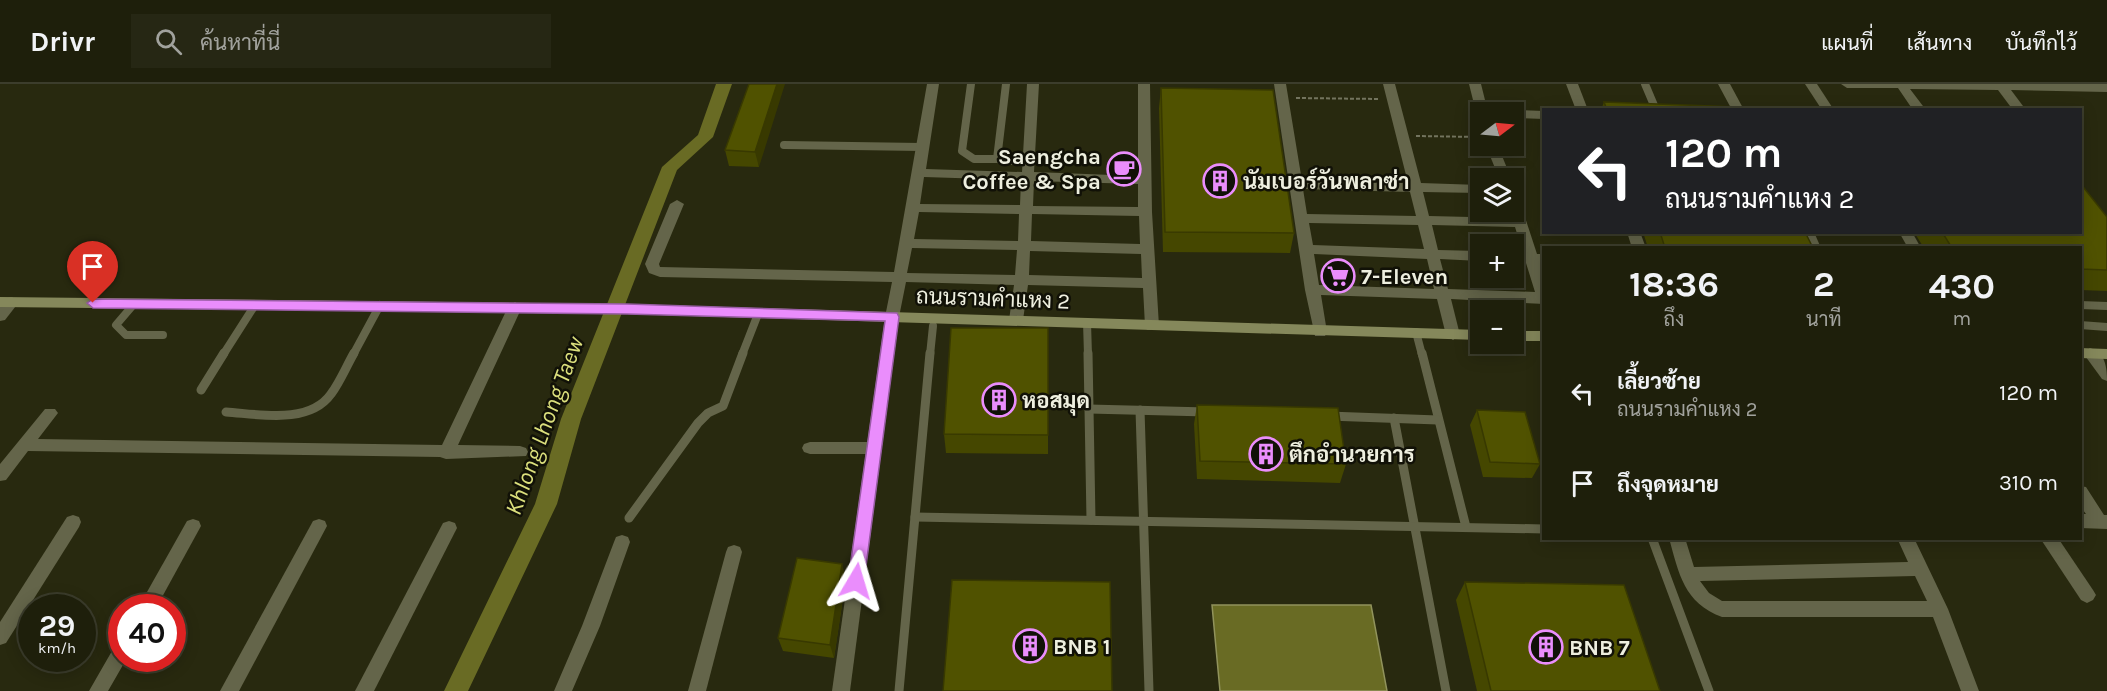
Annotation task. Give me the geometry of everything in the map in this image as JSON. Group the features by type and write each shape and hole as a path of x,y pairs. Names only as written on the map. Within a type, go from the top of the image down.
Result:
{"main road":[{"name":"ถนนรามคำแหง 2","path":"6,302 627,309 892,317 933,322 1017,320 1320,332 1416,332 1470,335"},
{"path":"1524,336 1542,336"},
{"path":"2085,353 2107,354"}],"street":[{"path":"842,691 892,317 907,243 933,84"},
{"path":"1017,320 1022,281 1022,245 1034,84"},
{"path":"1389,84 1418,188 1453,335"},
{"path":"1475,84 1480,102"},
{"path":"1572,84 1581,108"},
{"path":"1724,84 1737,108"},
{"path":"1812,84 1827,108"},
{"path":"1847,84 2107,88"},
{"path":"1902,85 1919,108"},
{"path":"2001,86 2018,108"},
{"path":"1147,92 1145,213 1152,326"},
{"path":"1277,93 1320,332"},
{"path":"1524,114 1542,115"},
{"path":"918,173 1027,170 1146,180"},
{"path":"1295,185 1470,189"},
{"path":"677,204 652,264 654,270 660,272 1149,283"},
{"path":"913,208 1145,213"},
{"path":"1301,218 1521,223 1537,259 1542,292"},
{"path":"907,243 1147,249"},
{"path":"1306,249 1470,256"},
{"path":"1312,290 1542,298"},
{"path":"0,316 6,302"},
{"path":"446,453 515,307"},
{"path":"2085,353 2107,375"},
{"path":"0,475 50,413"},
{"path":"25,445 446,453 520,452"},
{"path":"810,448 873,448"},
{"path":"2082,494 2104,522"},
{"path":"2082,521 2104,522"},
{"path":"0,637 8,613 73,522"},
{"path":"154,594 193,526"},
{"path":"229,691 319,526"},
{"path":"364,691 448,528"},
{"path":"1678,540 1700,599 1722,609 1939,609"},
{"path":"1906,540 1939,609 1970,691"},
{"path":"2049,540 2087,595"},
{"path":"563,691 591,626 622,542"},
{"path":"697,691 734,552"},
{"path":"1689,573 1921,568"},
{"path":"98,691 109,672"}],"lane":[{"path":"971,84 962,151 974,159 998,159 1027,170"},
{"path":"998,159 1006,84"},
{"path":"1645,84 1655,108"},
{"path":"784,145 921,147"},
{"path":"134,303 116,325 126,335 163,335"},
{"path":"201,390 255,305"},
{"path":"226,412 302,414 320,407 331,395 380,305"},
{"path":"2082,305 2107,306"},
{"path":"629,518 698,423 708,413 723,406 758,314"},
{"path":"899,691 933,322"},
{"path":"1087,322 1091,520"},
{"path":"2082,325 2107,327"},
{"path":"1416,332 1466,527"},
{"path":"1089,409 1212,412"},
{"path":"1140,410 1149,691"},
{"path":"1316,416 1438,420"},
{"path":"1394,418 1446,691"},
{"path":"915,516 1542,529"},
{"path":"1653,540 1709,691"}],"path":[{"path":"1277,93 1393,99"},
{"path":"1403,136 1470,137"}],"shaded area":[{"path":"1212,605 1371,605 1387,691 1220,691"}],"building":[{"path":"749,84 777,84 755,152 725,150"},
{"name":"นัมเบอร์วันพลาซ่า","path":"1161,88 1273,90 1294,233 1165,232"},
{"path":"1604,102 1738,108 1606,108"},
{"path":"2082,186 2107,217 2107,270 2082,269 2082,246 1951,246 1943,234 2082,234"},
{"path":"1661,234 1806,234 1812,246 1664,246"},
{"name":"หอสมุด","path":"951,328 1048,328 1048,435 944,434"},
{"name":"ตึกอำนวยการ","path":"1197,405 1338,408 1346,464 1200,461"},
{"path":"1477,410 1525,412 1540,464 1490,462"},
{"path":"797,558 842,564 830,645 778,638"},
{"name":"BNB 1","path":"952,580 1110,582 1112,691 943,691"},
{"name":"BNB 7","path":"1465,582 1624,585 1660,691 1491,691"}],"waterway":[{"name":"Khlong Lhong Taew","path":"456,691 546,504 571,419 670,167 705,137 724,84"}],"place":[{"name":"Saengcha Coffee & Spa","path":"1124,169"},
{"name":"นัมเบอร์วันพลาซ่า","path":"1220,181"},
{"name":"7-Eleven","path":"1338,276"},
{"name":"หอสมุด","path":"999,400"},
{"name":"ตึกอำนวยการ","path":"1266,454"},
{"name":"BNB 1","path":"1030,646"},
{"name":"BNB 7","path":"1546,647"}],"route":[{"path":"93,303 627,309 892,317 856,581"}]}
